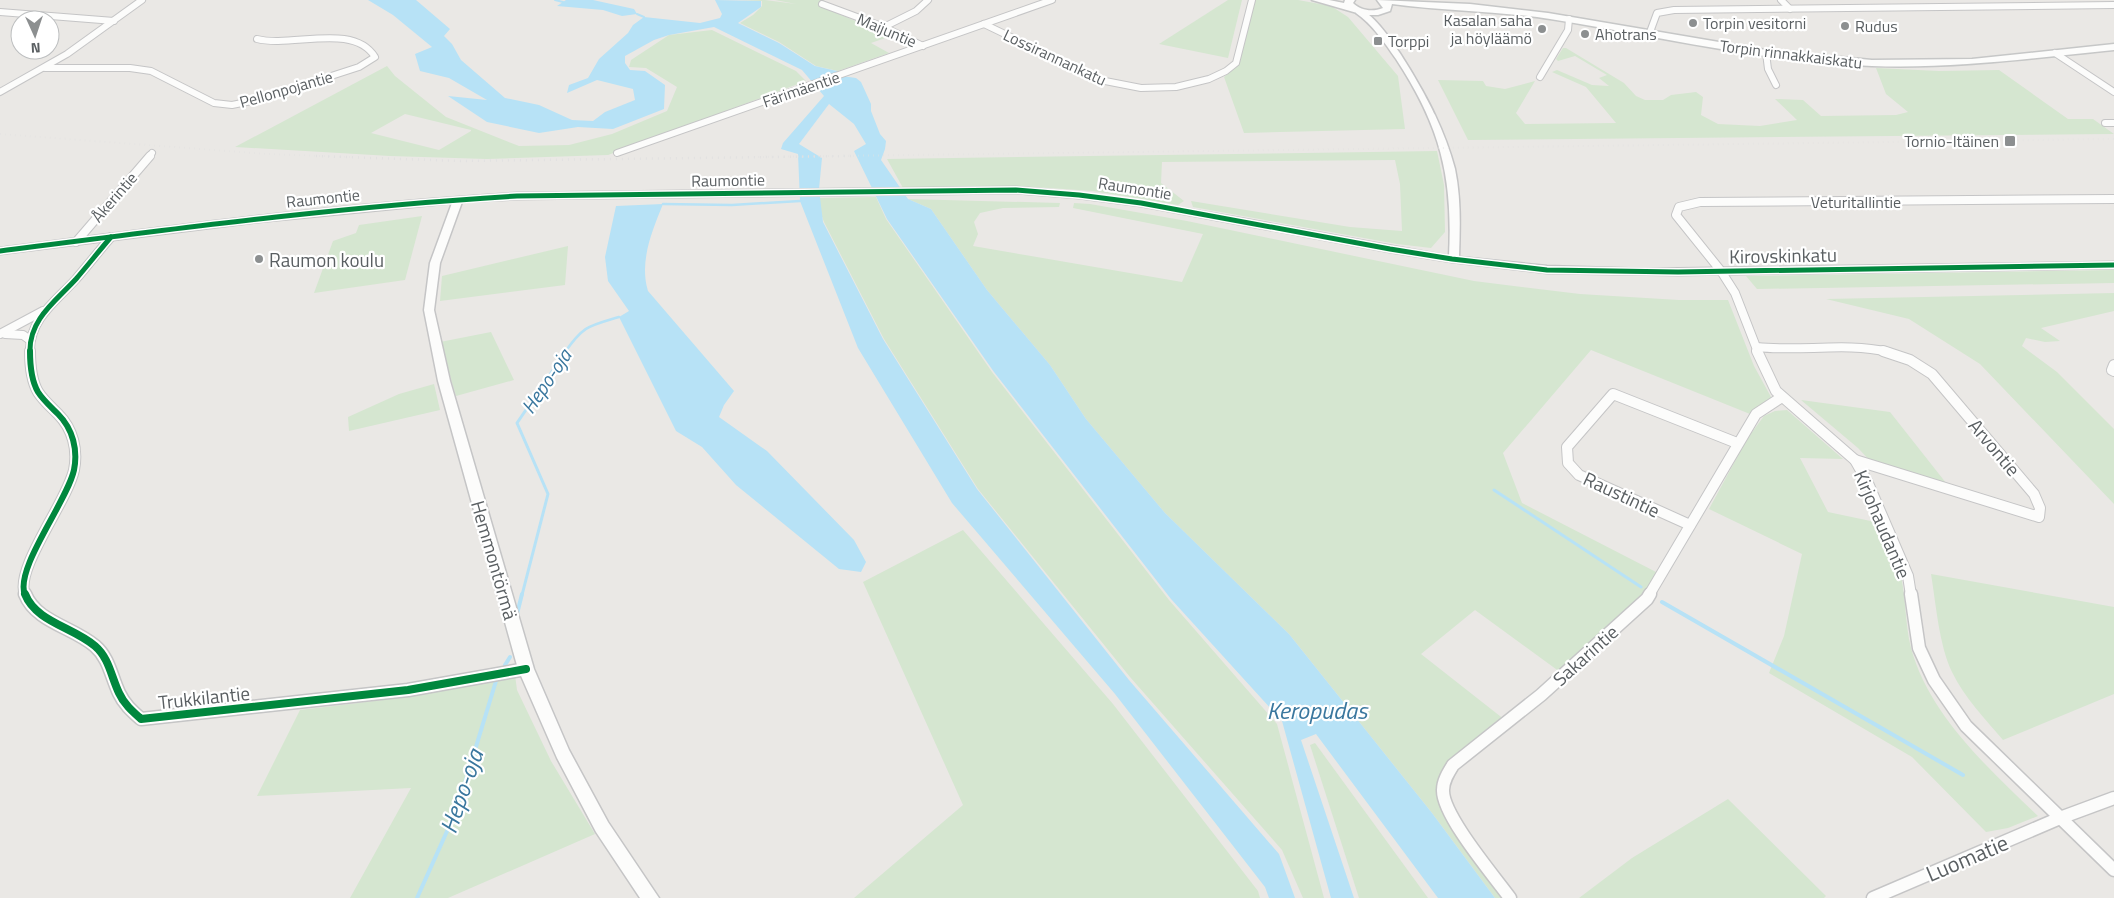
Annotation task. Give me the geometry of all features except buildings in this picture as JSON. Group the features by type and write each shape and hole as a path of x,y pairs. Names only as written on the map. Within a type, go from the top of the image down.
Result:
{"main road":[{"name":"Torpin rinnakkaiskatu","path":"1319,0 1353,5 1372,13 1411,4"},
{"name":"Torpin rinnakkaiskatu","path":"1381,0 1411,4 1469,4 1650,32 1766,54 1866,62 1922,64 1972,62 2114,47"},
{"path":"1381,0 1388,5 1385,10"}],"street":[{"path":"0,92 45,68 81,45 142,0"},
{"path":"884,27 916,11 928,0"},
{"path":"1026,0 1037,5"},
{"name":"Färimäentie","path":"617,153 1052,0"},
{"name":"Lossirannankatu","path":"984,24 1100,80 1141,88 1176,87 1218,75 1236,63 1252,0"},
{"path":"1780,0 1790,9"},
{"path":"1950,0 1959,6"},
{"name":"Maijuntie","path":"822,4 884,27 923,46"},
{"path":"1353,5 1376,26 1406,68 1422,96 1444,149 1453,185 1456,218 1454,259"},
{"path":"1650,32 1657,13 1663,11 2114,5"},
{"path":"1376,26 1377,15 1385,10"},
{"path":"0,12 114,21"},
{"path":"1540,77 1568,30 1569,19"},
{"name":"Pellonpojantie","path":"45,68 130,68 151,71 214,103 232,105 257,100 359,67 375,57 373,51 366,45 339,39 324,38 277,42 257,39"},
{"path":"2055,53 2114,92"},
{"path":"1766,54 1768,69 1776,85"},
{"path":"2106,123 2114,123"},
{"name":"Åkerintie","path":"76,242 152,153"},
{"name":"Raumontie","path":"0,251 301,214 458,199 1016,190 1094,195 1454,259"},
{"name":"Hemmontörmä","path":"458,199 434,263 429,310 444,381 526,668 562,753 602,828 650,898"},
{"name":"Veturitallintie","path":"1721,272 1676,214 1679,207 1700,202 2114,199"},
{"path":"0,334 23,335 30,340 42,316 52,303 83,271 111,237"},
{"name":"Kirovskinkatu","path":"1454,259 1518,267 1608,272 1721,272 2114,265"},
{"name":"Kirjohaudantie","path":"1721,272 1740,305 1768,379 1782,397 1855,460 1867,481 1908,576 1919,648 1934,680 1966,726 2114,870"},
{"path":"0,334 34,317 52,303"},
{"name":"Trukkilantie","path":"30,340 32,373 36,390 45,402 65,420 72,436 76,456 71,482 29,565 23,579 22,591 41,614 94,645 106,656 123,700 141,719 408,690 526,668"},
{"name":"Arvontie","path":"1757,348 1796,350 1856,348 1877,350 1893,353 1918,364 1932,374 2034,494 2040,508 2039,517 1855,460"},
{"path":"2114,365 2112,370 2114,371"},
{"name":"Raustintie","path":"1690,525 1579,475 1568,466 1565,457 1567,447 1613,394 1738,443"},
{"name":"Sakarintie","path":"1510,898 1452,817 1444,798 1443,780 1453,765 1541,695 1647,599 1756,414 1782,397"},
{"name":"Luomatie","path":"1873,898 2060,818 2114,798"}],"green space":[{"path":"739,0 765,0 796,4 775,0 824,0 823,3 827,9 891,36 871,43 889,53 838,71 816,66 779,42 740,23 753,15 762,6 762,1"},
{"path":"1228,0 1242,0 1228,58 1159,44"},
{"path":"1255,0 1298,0 1331,6 1348,17 1398,76 1405,129 1244,133 1224,77 1237,65"},
{"path":"712,30 796,71 806,81 608,155 487,159 390,156 235,147 387,66 395,76 446,117 519,146 569,145 612,134 667,111 677,87 646,68 629,67 631,60 669,35","holes":["405,114 471,130 439,150 371,133"]},
{"path":"1563,48 1624,83 1636,96 1645,100 1663,100 1671,95 1696,92 1703,97 1701,115 1718,124 1760,126 1797,120 1775,99 1803,100 1821,116 1896,115 1908,112 1886,94 1876,68 1939,71 1999,70 2068,119 2093,119 2114,134 1468,140 1438,80 1483,81 1486,86 1505,89 1535,81 1516,113 1525,124 1616,123 1586,87 1552,72 1557,70 1592,85 1609,86 1599,78 1607,75 1575,56 1558,61 1556,59"},
{"path":"1437,151 1444,185 1445,232 1431,248 1397,244 1193,207 1191,201 1350,227 1402,231 1400,184 1395,160 1162,162 1161,183 1184,201 1178,205 1093,191 1019,186 903,188 887,159"},
{"path":"876,197 886,219 992,372 1169,600 1277,724 1324,898 1303,898 1282,850 1130,677 978,489 884,339 824,222 815,198"},
{"path":"908,199 1060,203 1059,207 1003,208 980,213 974,222 978,234 973,246 1182,282 1203,234 1073,208 1074,203 1090,204 1187,221 1474,281 1580,294 1679,300 1728,300 1754,366 1771,397 1775,400 1765,402 1750,414 1591,350 1503,453 1522,503 1658,573 1640,604 1560,672 1475,610 1421,654 1505,720 1463,750 1454,759 1440,780 1437,792 1505,898 1495,898 1432,813 1289,634 1165,513 1086,419 1050,365 987,290 931,209"},
{"path":"422,216 405,280 314,293 333,241 356,233 359,225"},
{"path":"568,246 565,285 440,301 442,276"},
{"path":"2114,270 2114,283 1757,289 1746,276"},
{"path":"2114,293 2114,311 2041,328 2060,341 2045,342 2026,338 2022,346 2057,372 2114,429 2114,504 1980,364 1909,319 1826,299"},
{"path":"491,332 514,380 456,396 440,342"},
{"path":"434,384 440,410 349,431 348,417 399,394"},
{"path":"1801,400 1890,412 1950,488 1873,464 1858,448"},
{"path":"1787,410 1843,459 1800,458 1828,512 1880,523 1900,569 1911,648 1920,673 1932,696 1963,740 2038,816 2008,828 1986,832 1912,757 1769,673 1784,636 1802,554 1709,509 1747,439 1764,416 1775,411"},
{"path":"963,530 1113,704 1258,891 1260,898 854,898 963,805 863,582"},
{"path":"1931,574 2114,607 2114,694 2003,740 1969,699 1952,672 1941,637"},
{"path":"515,675 517,690 551,761 595,834 448,898 350,898 411,788 257,796 300,710 407,697"},
{"path":"1315,743 1428,898 1359,898 1310,745"},
{"path":"1728,799 1826,896 1824,898 1579,898 1632,858"}],"water":[{"name":"Keropudas","path":"368,0 416,0 450,29 444,36 452,44 461,60 505,98 539,105 572,120 593,121 605,112 635,100 633,89 597,80 567,93 569,85 588,78 599,59 628,33 633,25 644,17 700,23 720,18 722,14 715,0 761,1 761,7 738,23 779,43 815,66 837,71 842,76 856,78 861,82 871,104 871,111 880,134 886,141 881,160 908,199 931,209 987,290 1050,365 1086,419 1165,513 1289,634 1432,813 1495,898 1438,898 1316,734 1301,740 1354,898 1331,898 1282,721 1171,599 994,372 887,219 854,151 866,144 854,124 829,104 799,144 822,158 819,189 823,222 883,339 977,489 1129,680 1279,854 1295,898 1269,898 1265,887 1115,694 952,503 858,348 800,201 798,154 781,149 783,143 824,96 802,70 714,27 669,35 654,40 625,56 625,63 630,70 645,71 665,85 664,109 613,129 578,127 539,133 487,122 448,96 487,100 449,78 420,71 415,54 432,47 393,15"},
{"path":"566,0 593,0 634,9 637,14 622,16 603,10 557,6"},
{"path":"663,204 651,236 646,258 645,269 648,291 734,391 724,405 719,417 767,451 854,540 866,562 861,572 839,569 736,485 702,447 676,431 619,317 629,311 608,281 605,257 616,206"}],"waterway":[{"path":"555,0 563,2"},
{"path":"637,14 644,17"},
{"path":"663,204 732,205 800,201"},
{"name":"Hepo-oja","path":"565,352 583,331 601,322 619,317"},
{"name":"Hepo-oja","path":"522,595 548,494 517,423 566,351"},
{"path":"1494,490 1641,587"},
{"name":"Hepo-oja","path":"517,614 522,594"},
{"path":"1662,602 1963,775"},
{"name":"Hepo-oja","path":"505,665 510,657"},
{"name":"Hepo-oja","path":"417,898 457,809 496,681"}],"railway":[{"path":"0,134 267,154 350,157"},
{"path":"758,157 2114,139"},
{"path":"316,156 459,161 852,156"}],"cycle path":[{"path":"0,251 323,211 517,196 1016,190 1079,195 1141,203 1390,249 1452,259 1547,270 1678,272 2114,265"},
{"path":"111,237 75,280 44,312 33,331 30,341 31,367 36,388 44,400 61,416 69,427 76,455 74,471 68,489 29,564 23,579 23,590 34,608 53,622 85,638 100,650 108,663 119,693 129,708 141,719 408,690 526,669"}],"place":[{"name":"Torpin vesitorni","path":"1693,23"},
{"name":"Rudus","path":"1845,26"},
{"name":"Kasalan saha ja höyläämö","path":"1542,29"},
{"name":"Ahotrans","path":"1585,34"},
{"name":"Torppi","path":"1378,41"},
{"name":"Tornio-Itäinen","path":"2010,141"},
{"name":"Raumon koulu","path":"259,259"}]}
